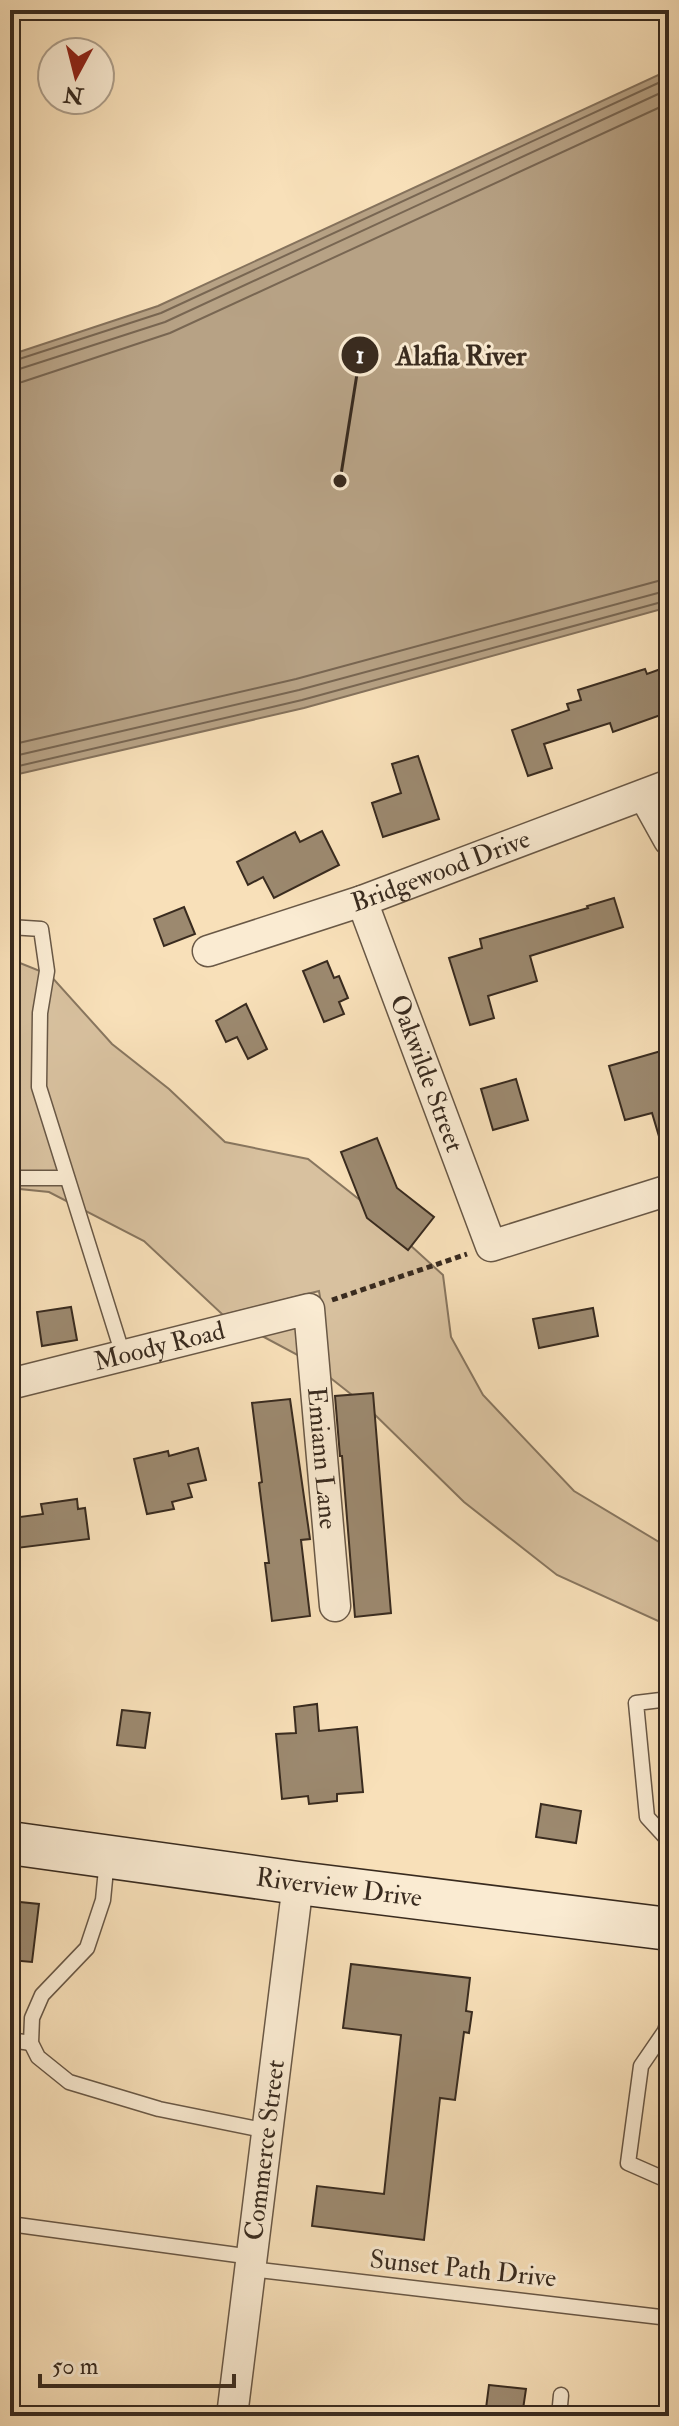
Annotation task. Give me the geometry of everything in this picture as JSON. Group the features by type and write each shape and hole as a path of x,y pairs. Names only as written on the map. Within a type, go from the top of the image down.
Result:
{"street":[{"path":"657,790 669,840"},
{"name":"Bridgewood Drive","path":"208,951 362,901 657,790"},
{"name":"Oakwilde Street","path":"362,901 491,1246 669,1190"},
{"name":"Moody Road","path":"10,1384 309,1309"},
{"name":"Emiann Lane","path":"309,1309 335,1606"},
{"name":"Riverview Drive","path":"10,1843 669,1929"},
{"name":"Commerce Street","path":"232,2416 298,1883"}],"lane":[{"path":"10,927 41,929 47,971 40,1013 39,1087 123,1355"},
{"path":"10,1178 66,1178"},
{"path":"669,1699 636,1703 647,1817 669,1841"},
{"path":"108,1856 103,1900 87,1948 42,1995 32,2018 31,2043 38,2057 69,2082 159,2109 268,2131"},
{"path":"669,2018 665,2031 641,2066 628,2163 669,2181"},
{"path":"10,2040 31,2043"},
{"name":"Sunset Path Drive","path":"10,2224 252,2263 669,2318"},
{"path":"559,2416 561,2395"}],"path":[{"path":"338,1298 453,1259"}],"shaded area":[{"path":"10,959 50,975 112,1044 169,1089 225,1142 308,1159 365,1204 443,1275 451,1337 483,1395 574,1491 669,1548 669,1626 557,1575 464,1502 366,1406 309,1361 262,1336 324,1320 319,1291 223,1315 144,1241 49,1192 10,1188"}],"water":[{"path":"669,70 669,607 304,708 10,776 10,355 158,306"}],"building":[{"path":"669,666 669,712 613,732 610,723 544,744 552,768 528,776 512,730 569,710 567,704 581,700 578,690 645,669 647,674"},
{"path":"418,756 439,819 383,837 372,803 401,793 392,764"},
{"path":"322,831 339,865 274,898 263,877 248,885 237,862 295,832 300,842"},
{"path":"614,898 623,927 530,956 537,981 488,996 494,1018 470,1025 449,958 482,948 480,939"},
{"path":"184,907 195,934 164,946 154,919"},
{"path":"327,961 334,978 339,976 348,998 339,1002 344,1014 324,1022 303,971"},
{"path":"246,1004 267,1049 248,1059 237,1037 226,1042 216,1021"},
{"path":"661,1051 669,1078 669,1152 664,1153 652,1113 625,1120 609,1066"},
{"path":"516,1079 528,1120 493,1130 481,1089"},
{"path":"377,1138 397,1188 434,1217 408,1250 367,1218 341,1152"},
{"path":"71,1307 77,1340 42,1346 37,1312"},
{"path":"593,1308 598,1336 539,1348 533,1319"},
{"path":"373,1393 391,1613 355,1617 335,1396"},
{"path":"290,1399 310,1539 301,1540 310,1616 272,1621 265,1563 269,1563 259,1483 262,1482 252,1403"},
{"path":"198,1448 206,1480 188,1484 192,1497 172,1502 174,1509 147,1514 134,1459 168,1451 169,1456"},
{"path":"77,1499 78,1509 85,1508 89,1539 17,1548 12,1518 43,1514 41,1504"},
{"path":"317,1704 319,1731 357,1727 363,1792 337,1794 337,1801 309,1804 308,1796 282,1799 276,1734 296,1733 294,1707"},
{"path":"122,1710 150,1713 145,1748 117,1745"},
{"path":"541,1804 581,1811 576,1843 536,1837"},
{"path":"10,1901 39,1904 32,1962 10,1960"},
{"path":"351,1964 470,1978 466,2011 472,2012 469,2033 464,2032 455,2100 440,2098 424,2240 312,2226 317,2186 384,2194 401,2035 343,2028"},
{"path":"489,2385 526,2389 522,2416 485,2416"}],"place":[{"name":"Alafia River","path":"340,481"}]}
